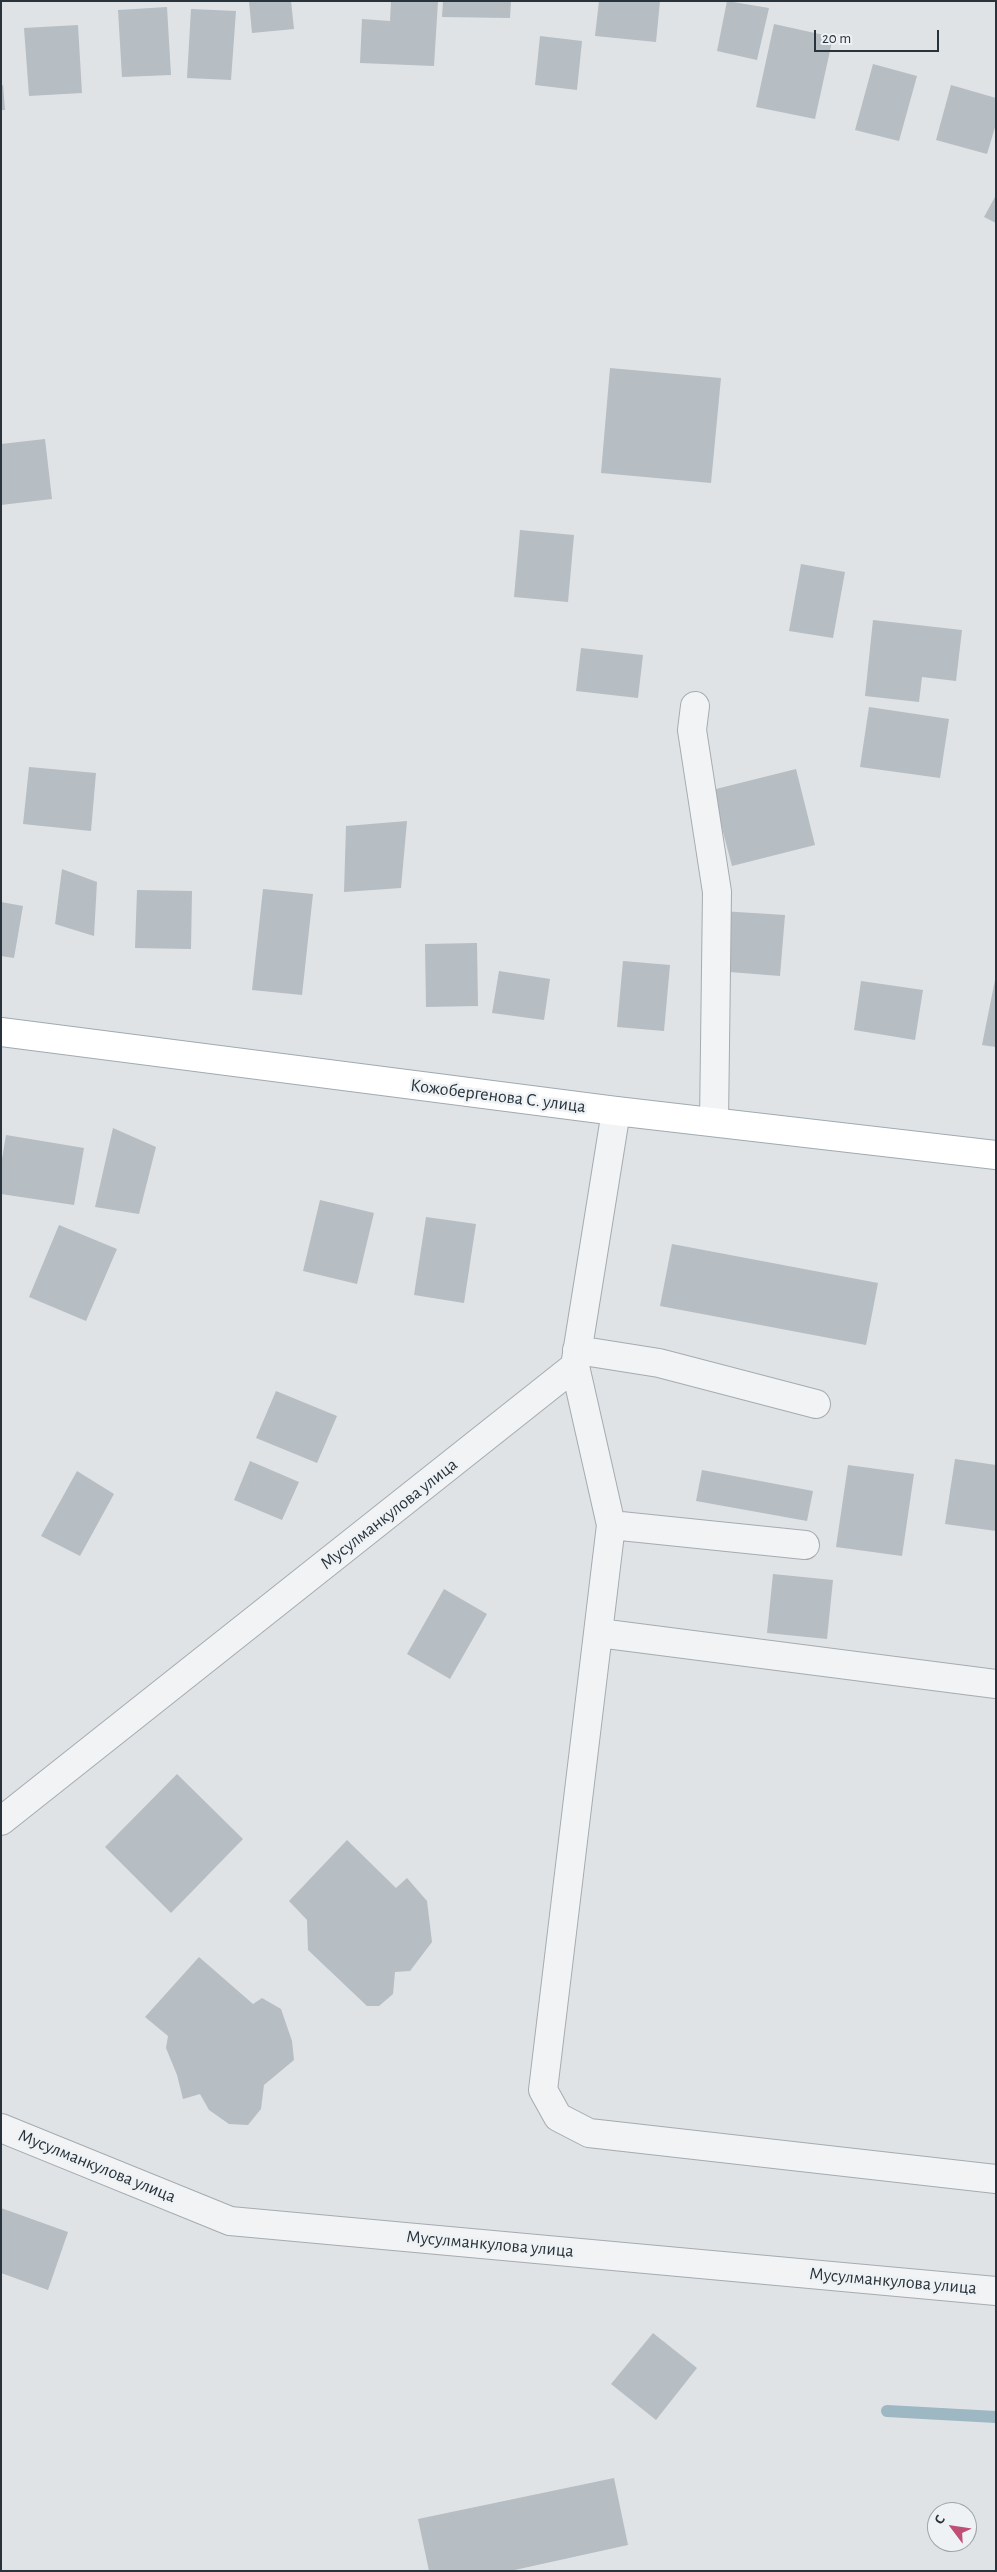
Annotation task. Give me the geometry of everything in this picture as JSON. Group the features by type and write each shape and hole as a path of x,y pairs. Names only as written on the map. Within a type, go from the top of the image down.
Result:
{"main road":[{"name":"Кожобергенова С. улица","path":"1,1032 616,1111 996,1156"}],"street":[{"path":"694,706 692,730 717,892 714,1122"},
{"path":"616,1111 576,1358 611,1525 543,2090 558,2117 589,2133 996,2179"},
{"path":"576,1358 659,1363 816,1404"},
{"name":"Мусулманкулова улица","path":"1,1822 576,1358"},
{"path":"611,1525 805,1546"},
{"path":"599,1633 996,1684"},
{"name":"Мусулманкулова улица","path":"1,2128 230,2221 996,2291"}],"building":[{"path":"249,1 291,1 294,29 252,33"},
{"path":"391,1 438,1 434,66 360,63 362,19 390,21"},
{"path":"443,1 511,1 510,18 442,17"},
{"path":"599,1 660,1 656,42 595,36"},
{"path":"727,1 769,8 757,60 717,51"},
{"path":"167,7 171,75 122,77 118,10"},
{"path":"191,9 236,11 231,80 187,78"},
{"path":"774,24 833,37 815,119 756,107"},
{"path":"78,25 82,93 29,96 24,28"},
{"path":"540,36 582,41 577,90 535,85"},
{"path":"873,64 917,76 899,141 855,130"},
{"path":"3,85 5,110 1,110 1,86"},
{"path":"951,85 996,98 996,124 987,154 936,140"},
{"path":"996,195 996,223 984,217"},
{"path":"610,368 721,378 711,483 601,473"},
{"path":"45,439 52,499 1,505 1,444"},
{"path":"520,530 574,535 568,602 514,597"},
{"path":"801,564 845,572 833,638 789,631"},
{"path":"873,620 962,630 956,681 922,677 919,702 865,696"},
{"path":"581,648 643,655 638,698 576,691"},
{"path":"869,707 949,719 940,778 860,767"},
{"path":"29,767 96,773 91,831 23,824"},
{"path":"796,769 815,845 732,866 712,790"},
{"path":"407,821 401,888 344,892 346,826"},
{"path":"62,869 97,882 94,936 55,924"},
{"path":"263,889 313,894 302,995 252,990"},
{"path":"137,890 192,891 191,949 135,948"},
{"path":"1,902 23,906 14,958 1,956"},
{"path":"721,911 785,915 780,976 717,971"},
{"path":"477,943 478,1006 426,1007 425,944"},
{"path":"623,961 670,965 664,1031 617,1027"},
{"path":"499,971 550,979 544,1020 492,1013"},
{"path":"861,981 923,990 915,1040 854,1030"},
{"path":"996,981 996,1047 982,1045"},
{"path":"113,1128 156,1147 139,1214 95,1207"},
{"path":"6,1135 84,1148 74,1205 1,1194 1,1165"},
{"path":"320,1200 374,1213 357,1284 303,1271"},
{"path":"426,1217 476,1224 464,1303 414,1295"},
{"path":"59,1225 117,1249 86,1321 29,1297"},
{"path":"672,1244 878,1283 866,1345 660,1306"},
{"path":"276,1391 337,1416 317,1463 256,1438"},
{"path":"955,1459 996,1465 996,1531 945,1524"},
{"path":"250,1461 299,1482 282,1520 234,1500"},
{"path":"848,1465 914,1474 902,1556 836,1547"},
{"path":"702,1470 813,1491 807,1521 696,1501"},
{"path":"77,1471 114,1494 80,1556 41,1536"},
{"path":"773,1574 833,1580 827,1639 767,1633"},
{"path":"444,1589 487,1614 450,1679 407,1654"},
{"path":"177,1774 243,1839 171,1913 105,1847"},
{"path":"347,1840 396,1888 407,1878 427,1901 432,1942 410,1971 395,1972 393,1994 379,2006 367,2006 308,1950 307,1920 289,1901"},
{"path":"199,1957 253,2004 262,1998 281,2009 292,2041 294,2060 264,2085 261,2109 248,2125 229,2124 209,2110 200,2094 183,2099 177,2075 166,2048 168,2036 145,2017"},
{"path":"1,2208 68,2232 48,2290 1,2273"},
{"path":"653,2333 697,2368 656,2420 611,2384"},
{"path":"614,2478 628,2545 510,2571 429,2571 418,2519"}],"waterway":[{"path":"887,2411 996,2417"}]}
